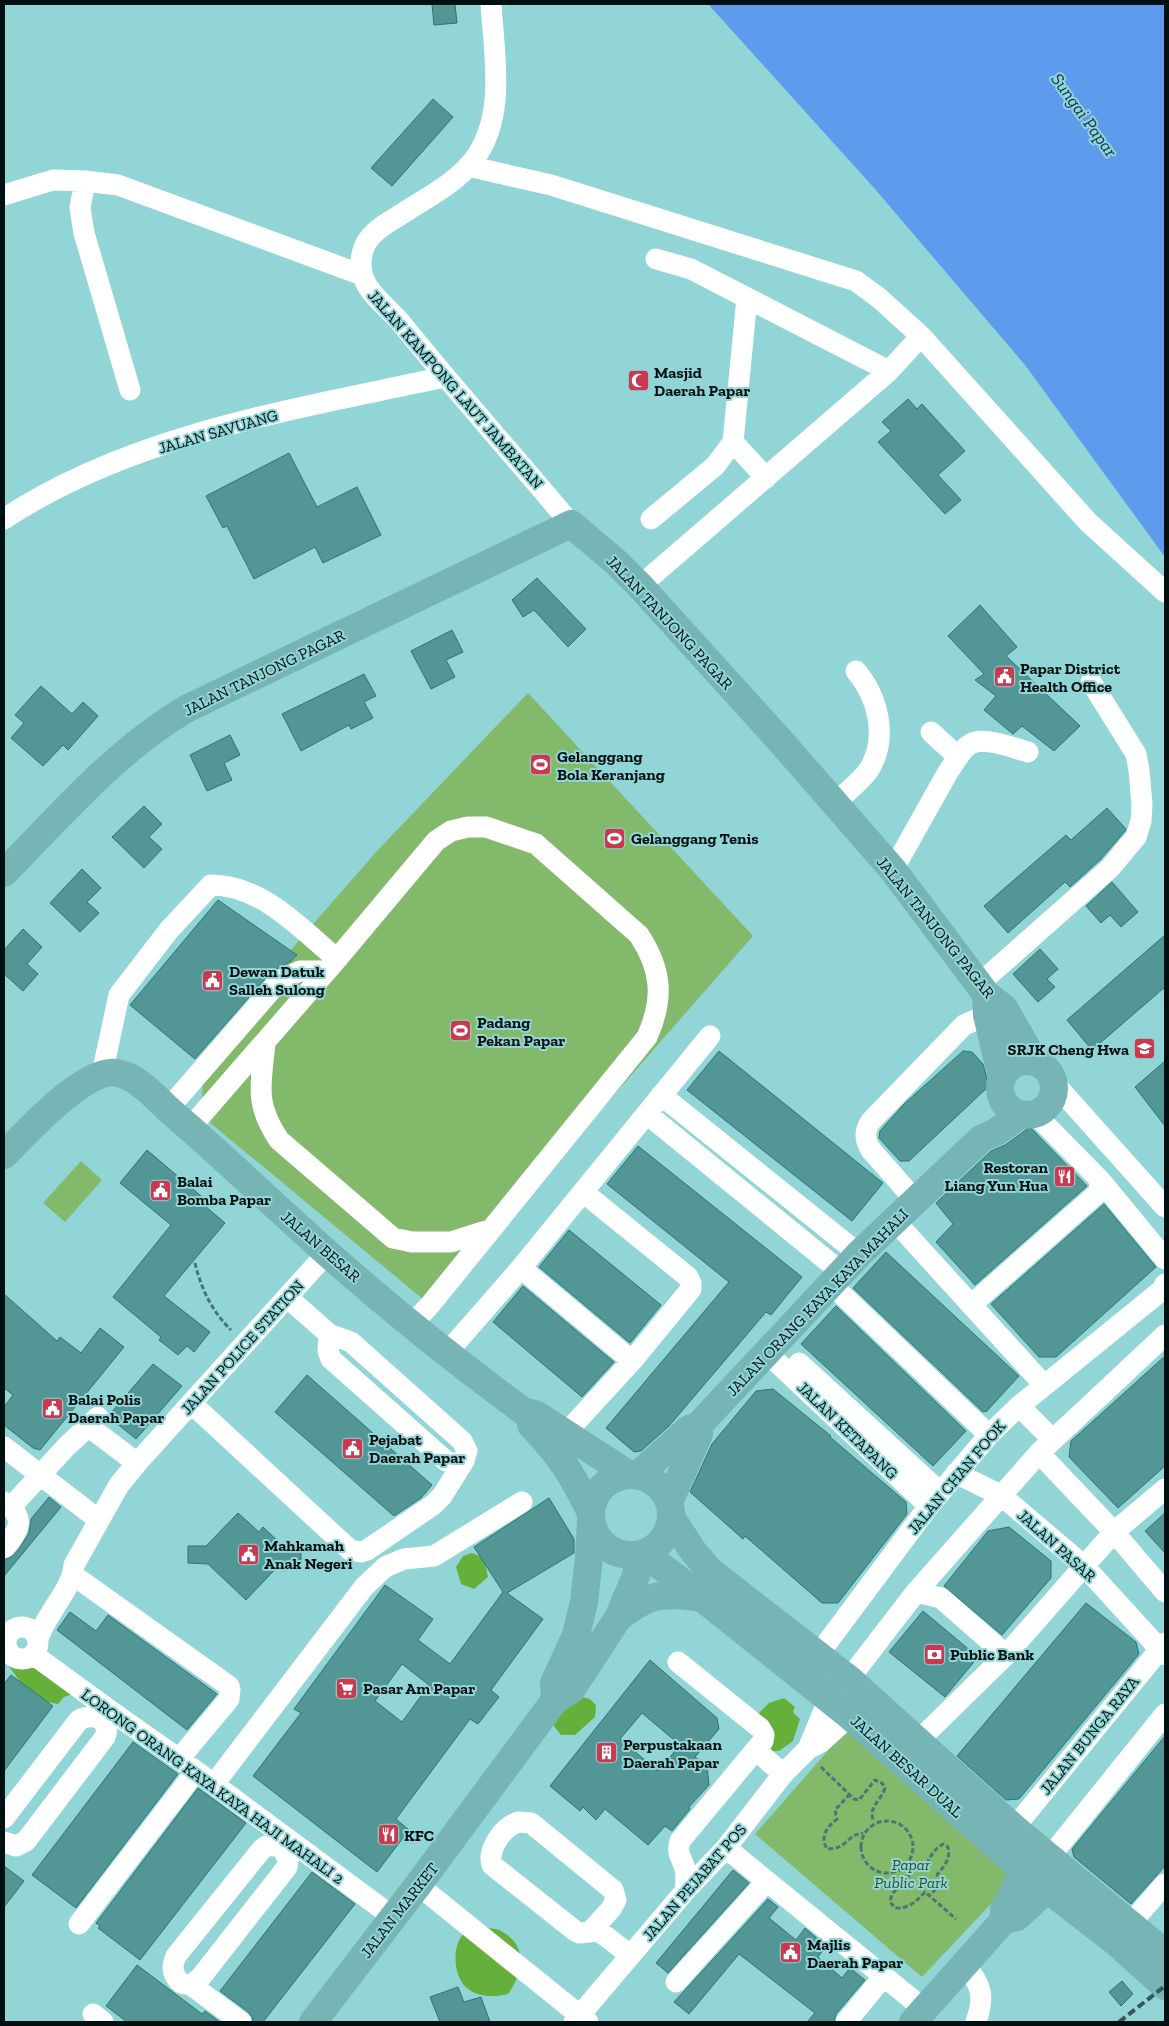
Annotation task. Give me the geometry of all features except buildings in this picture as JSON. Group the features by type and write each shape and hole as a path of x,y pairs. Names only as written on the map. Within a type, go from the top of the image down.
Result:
{"main road":[{"name":"JALAN TANJONG PAGAR","path":"4,873 113,762 163,723 197,704 571,524 617,563 640,586 893,870 984,998 1004,1008 1035,1062"},
{"path":"984,998 1015,1101"},
{"path":"1019,1062 1035,1062 1048,1070 1055,1084 1052,1099 1048,1106 1015,1101 1006,1071 1019,1062"},
{"name":"JALAN BESAR","path":"102,1074 117,1073 130,1078 145,1088 327,1253 446,1354 523,1411 537,1415 633,1475"},
{"path":"4,1155 71,1092 87,1080 102,1074"},
{"name":"JALAN ORANG KAYA KAYA MAHALI","path":"633,1475 689,1429 698,1426 844,1270 894,1220 982,1138 996,1132 1015,1101"},
{"name":"JALAN BESAR","path":"523,1411 528,1423 552,1446 567,1466 590,1516"},
{"name":"JALAN ORANG KAYA KAYA MAHALI","path":"670,1509 699,1434 698,1426"},
{"path":"555,1700 554,1683 576,1635 584,1602 589,1558 590,1516 594,1497 602,1486 614,1478 633,1475 652,1480 663,1490 670,1509 669,1528 663,1539 654,1548 641,1554 623,1554 608,1548 594,1532 590,1516"},
{"name":"JALAN BESAR DUAL","path":"670,1509 693,1551 710,1571 848,1679 1014,1828 1130,1924 1161,1971"},
{"name":"JALAN BESAR DUAL","path":"641,1554 702,1598 829,1698 1024,1871 1117,1943 1161,1971"},
{"name":"JALAN MARKET","path":"313,2022 418,1886 555,1700 571,1690 618,1618 636,1576 641,1554"},
{"path":"618,1618 637,1603 654,1596 665,1594 702,1598"},
{"path":"1004,1920 1004,1910 1024,1871"},
{"path":"918,2015 1004,1920 1017,1917 1047,1889"},
{"path":"1161,1971 1165,2006"}],"street":[{"name":"JALAN KAMPONG LAUT JAMBATAN","path":"491,4 495,94 494,115 486,140 468,166 452,181 383,226 368,241 361,260 362,275 371,292 398,320 444,377 501,440 571,524"},
{"path":"468,166 551,185 856,281 879,298 921,336 1088,522 1165,592"},
{"path":"4,195 53,180 118,185 362,275"},
{"path":"85,181 80,208 84,232 130,390"},
{"path":"656,259 691,269 889,371"},
{"path":"652,520 715,466 733,442 747,298"},
{"path":"640,586 889,371 921,336"},
{"name":"JALAN SAVUANG","path":"4,519 23,506 76,479 133,456 194,435 248,420 444,377"},
{"path":"733,442 766,478"},
{"path":"835,803 869,770 875,756 878,740 876,706 866,683 856,671"},
{"path":"915,1200 866,1144 865,1135 871,1121 964,1026 984,998 1110,868 1136,837 1141,821 1142,805 1136,754 1091,682"},
{"path":"930,732 958,758"},
{"path":"893,870 948,772 970,744 979,741 989,741 1028,752"},
{"path":"190,1128 332,965 436,841 451,831 468,827 493,829 536,844 639,935 650,952 657,970 656,1014 647,1038 430,1305 412,1324"},
{"path":"102,1074 120,994 169,930 211,885 226,885 265,900 332,965"},
{"path":"168,1109 280,980 300,971 332,965"},
{"path":"446,1354 521,1268 710,1036"},
{"path":"264,1043 260,1091 262,1109 279,1140 393,1238 412,1242 451,1242 492,1229"},
{"path":"1055,1084 1165,1207"},
{"path":"662,1095 844,1270 989,1435"},
{"path":"1015,1101 1100,1180 1165,1259"},
{"path":"647,1114 844,1270"},
{"path":"971,1305 1099,1192 1100,1180"},
{"path":"565,1434 632,1360 691,1289 688,1277 582,1192"},
{"path":"894,1220 1044,1385"},
{"name":"JALAN POLICE STATION","path":"19,1645 30,1620 65,1571 73,1570 119,1485 327,1253"},
{"path":"521,1268 632,1360"},
{"name":"JALAN CHAN FOOK","path":"818,1655 935,1499 989,1435 1044,1385 1162,1290 1165,1284"},
{"path":"192,1403 350,1550 361,1552 367,1550 433,1505 442,1496 464,1461 456,1464 446,1461 331,1359 329,1355 334,1339 288,1298"},
{"path":"848,1679 916,1592 1046,1447 1165,1336"},
{"name":"JALAN KETAPANG","path":"772,1348 935,1499"},
{"path":"1019,1406 1046,1447 1165,1592"},
{"path":"4,1548 16,1532 18,1523 18,1515 7,1504 40,1475 93,1422 137,1463"},
{"path":"4,1447 99,1520"},
{"name":"JALAN PASAR","path":"956,1473 1002,1496 1084,1566 1163,1649"},
{"path":"917,1742 1006,1655 1114,1532 1165,1489"},
{"path":"214,1784 364,1587 386,1567 404,1559 434,1556 522,1502"},
{"path":"73,1570 229,1686 230,1689 229,1699 188,1764 80,1924"},
{"path":"916,1592 940,1598 1006,1655"},
{"name":"LORONG ORANG KAYA KAYA HAJI MAHALI 2","path":"19,1645 104,1714 188,1764 284,1843 393,1917"},
{"name":"JALAN BUNGA RAYA","path":"1014,1828 1163,1649"},
{"path":"678,1662 760,1728 764,1735 763,1741 756,1750 680,1841 678,1848 680,1861 685,1869 686,1890"},
{"name":"JALAN PEJABAT POS","path":"581,2020 630,1955 686,1890 726,1848 783,1774 808,1748 829,1698"},
{"path":"4,1818 80,1720 104,1714 107,1732 105,1737 26,1841 16,1846 4,1842"},
{"path":"1049,1858 1165,1714"},
{"name":"JALAN PEJABAT POS","path":"808,1748 821,1742 850,1716"},
{"path":"756,1750 783,1774"},
{"path":"531,1823 613,1890 616,1900 595,1928 585,1933 574,1930 492,1866 490,1859 491,1850 514,1824 531,1823"},
{"path":"284,1843 288,1860 287,1867 202,1977 191,1984 181,1984 174,1976 172,1964 176,1956 262,1849 268,1845 284,1843"},
{"path":"726,1848 884,1976 918,2015"},
{"path":"676,1982 766,1881"},
{"path":"1130,1924 1165,1884"},
{"path":"418,1886 581,2020"},
{"path":"595,1928 630,1955"},
{"path":"964,1964 979,1983 982,2002 976,2022"},
{"path":"846,2022 884,1976"},
{"path":"191,1984 241,2022"}],"path":[{"path":"195,1263 213,1310 245,1345"},
{"path":"821,1768 854,1799 859,1800 875,1780 882,1783 885,1788 883,1795 872,1808 871,1813 874,1822"},
{"path":"850,1794 836,1810 837,1819 825,1831 823,1842 827,1849 836,1849 843,1847 856,1834 863,1833"},
{"path":"888,1821 901,1825 910,1833 913,1841 910,1862 903,1868 890,1874 878,1872 871,1867 860,1852 863,1833 874,1822 888,1821"},
{"path":"910,1862 920,1870 925,1868 932,1852 936,1848 943,1844 948,1847 950,1854 947,1862 937,1875 943,1882 929,1896"},
{"path":"903,1868 908,1873 909,1880 894,1890 891,1895 890,1902 895,1908 903,1908 913,1904 925,1892 956,1920"}],"green space":[{"path":"528,693 753,936 430,1305 202,1116 203,1057 300,939 377,851"},
{"path":"81,1161 102,1180 65,1222 43,1203"},
{"path":"472,1553 484,1558 488,1577 474,1589 461,1584 456,1567 463,1556"},
{"path":"21,1649 34,1655 72,1694 64,1697 58,1704 48,1702 27,1689 6,1662 11,1653"},
{"path":"582,1697 590,1699 596,1705 595,1717 575,1735 561,1735 554,1726 553,1718"},
{"path":"784,1698 795,1707 793,1712 800,1719 793,1741 779,1751 770,1751 755,1742 752,1735 756,1716 769,1703"},
{"name":"Papar Public Park","path":"847,1729 1022,1871 922,1977 755,1834"},
{"path":"474,1928 498,1930 510,1937 516,1944 521,1960 520,1969 508,1994 493,1996 476,1994 467,1988 459,1978 456,1964 456,1949 462,1936"}],"water":[{"name":"Sungai Papar","path":"708,4 1165,4 1165,557 1025,365 875,189"}],"railway":[{"path":"1119,2022 1165,1986"}],"place":[{"name":"Masjid Daerah Papar","path":"638,381"},
{"name":"Papar District Health Office","path":"1004,677"},
{"name":"Gelanggang Bola Keranjang","path":"541,765"},
{"name":"Gelanggang Tenis","path":"615,838"},
{"name":"Dewan Datuk Salleh Sulong","path":"213,980"},
{"name":"Padang Pekan Papar","path":"461,1031"},
{"name":"SRJK Cheng Hwa","path":"1145,1049"},
{"name":"Restoran Liang Yun Hua","path":"1064,1176"},
{"name":"Balai Bomba Papar","path":"161,1190"},
{"name":"Balai Polis Daerah Papar","path":"52,1408"},
{"name":"Pejabat Daerah Papar","path":"353,1448"},
{"name":"Mahkamah Anak Negeri","path":"248,1554"},
{"name":"Public Bank","path":"934,1654"},
{"name":"Pasar Am Papar","path":"347,1688"},
{"name":"Perpustakaan Daerah Papar","path":"607,1753"},
{"name":"KFC","path":"388,1835"},
{"name":"Majlis Daerah Papar","path":"791,1953"}]}
